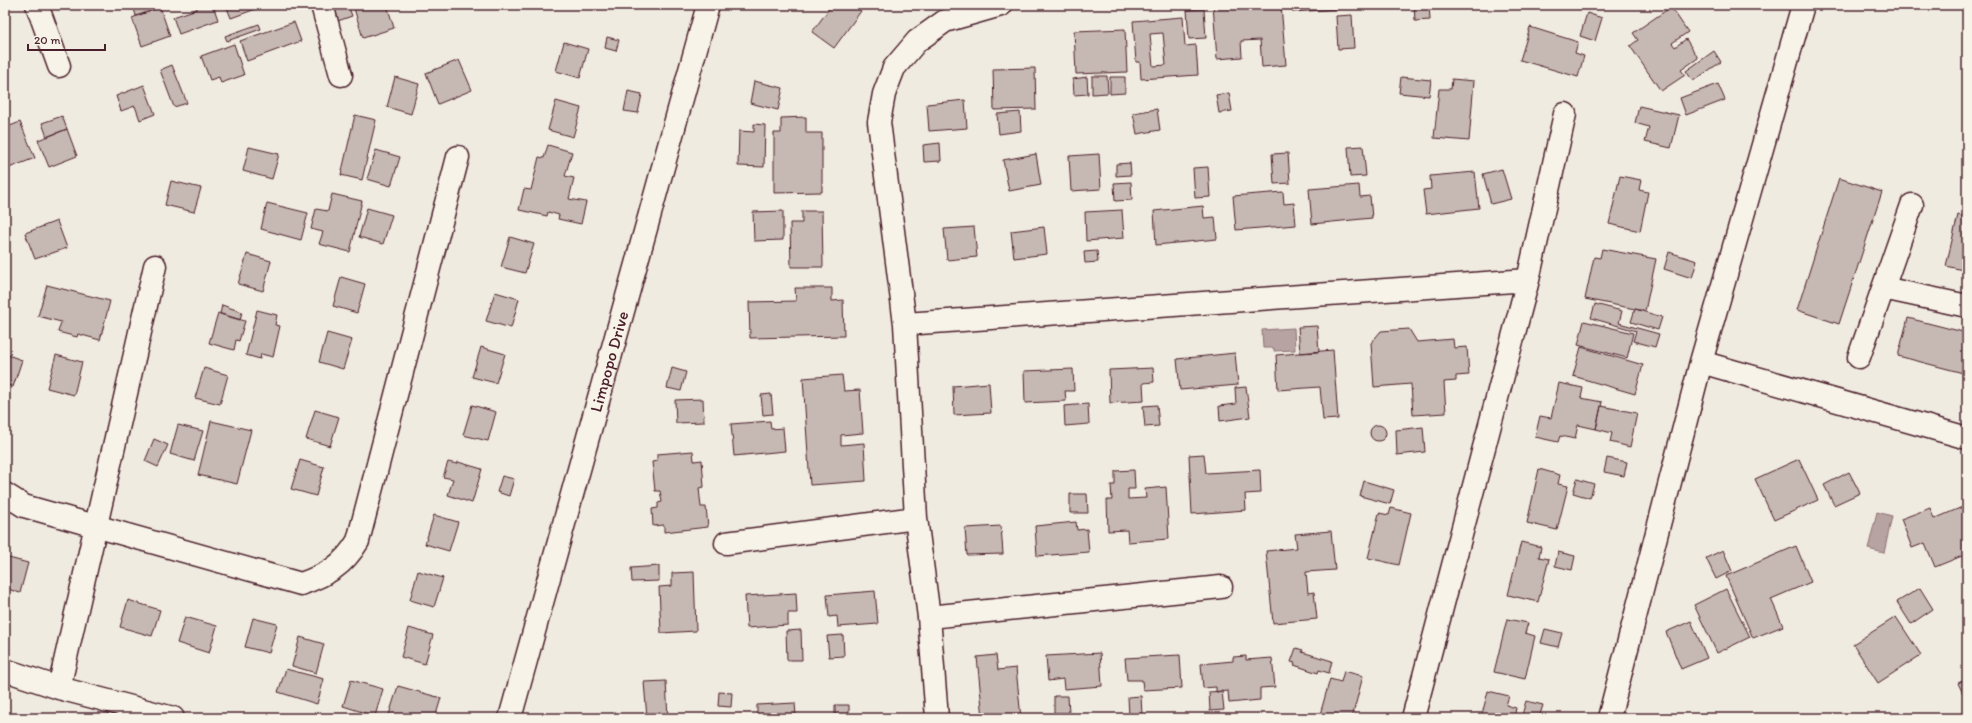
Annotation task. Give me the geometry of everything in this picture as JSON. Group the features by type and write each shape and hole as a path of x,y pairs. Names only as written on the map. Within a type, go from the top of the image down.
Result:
{"street":[{"path":"37,5 59,66"},
{"path":"322,5 341,75"},
{"name":"Limpopo Drive","path":"510,718 708,5"},
{"path":"937,718 929,617 916,518 905,324 879,122 884,94 894,68 917,41 945,21 1002,5"},
{"path":"1609,718 1701,362 1803,5"},
{"path":"1413,718 1528,280 1565,114"},
{"path":"5,494 24,506 301,584 321,577 338,567 349,555 358,540 458,157"},
{"path":"1860,357 1912,205"},
{"path":"59,688 155,266"},
{"path":"905,324 1528,280"},
{"path":"1883,288 1967,306"},
{"path":"1701,362 1967,438"},
{"path":"726,543 916,518"},
{"path":"929,617 1221,587"},
{"path":"5,670 59,688 174,718"}],"shaded area":[{"path":"1294,328 1295,350 1274,351 1274,348 1263,348 1262,330"},
{"path":"1877,512 1892,516 1884,553 1868,549"}],"building":[{"path":"133,5 149,5 151,11 136,16"},
{"path":"195,5 213,5 218,20 179,34 173,17 197,9"},
{"path":"226,5 264,5 264,6 231,18"},
{"path":"329,5 348,5 352,16 335,22"},
{"path":"353,5 387,5 394,28 363,38"},
{"path":"832,5 839,5 843,8 845,5 854,5 861,11 834,48 812,32"},
{"path":"1213,5 1281,5 1286,65 1262,67 1260,40 1241,41 1242,57 1217,59"},
{"path":"1293,5 1338,5 1338,9 1293,12"},
{"path":"1414,5 1429,5 1430,20 1415,21"},
{"path":"160,7 170,36 142,46 132,18"},
{"path":"1671,7 1688,32 1672,43 1675,47 1686,39 1698,58 1681,70 1685,75 1661,91 1630,46 1638,40 1633,33"},
{"path":"1204,9 1206,38 1189,39 1187,10"},
{"path":"1587,13 1602,18 1595,41 1580,36"},
{"path":"1352,15 1354,48 1338,49 1336,16"},
{"path":"1183,17 1185,46 1196,45 1198,75 1141,79 1140,62 1136,62 1133,21","holes":["1163,33 1166,65 1153,66 1150,34"]},
{"path":"294,22 301,41 247,61 240,41"},
{"path":"259,24 261,29 227,41 225,36"},
{"path":"1530,27 1578,42 1575,53 1584,56 1578,77 1520,60"},
{"path":"1125,29 1127,72 1076,74 1074,31"},
{"path":"607,37 619,40 616,51 605,48"},
{"path":"564,42 588,49 580,78 556,71"},
{"path":"234,44 244,75 221,83 219,77 210,80 201,56"},
{"path":"1714,51 1721,62 1693,81 1686,71"},
{"path":"459,60 472,90 438,104 426,73"},
{"path":"172,65 187,103 174,107 160,70"},
{"path":"1035,68 1036,109 994,110 993,69"},
{"path":"1092,76 1107,76 1108,93 1092,94"},
{"path":"395,77 419,84 411,114 387,107"},
{"path":"1087,77 1088,94 1074,95 1073,79"},
{"path":"1110,77 1125,77 1125,93 1110,94"},
{"path":"1401,77 1431,80 1429,96 1399,93"},
{"path":"1452,79 1474,81 1469,141 1434,138 1439,89 1451,89"},
{"path":"754,81 783,88 778,110 750,103"},
{"path":"1718,84 1725,100 1686,115 1680,98"},
{"path":"144,85 155,114 140,120 135,106 121,111 116,96"},
{"path":"628,91 642,94 638,113 624,111"},
{"path":"1229,93 1232,111 1219,113 1216,95"},
{"path":"965,100 967,128 929,131 927,104"},
{"path":"556,101 581,108 573,137 548,130"},
{"path":"1639,106 1679,115 1671,148 1645,142 1649,127 1635,123"},
{"path":"1157,109 1160,130 1137,134 1133,113"},
{"path":"1020,112 1021,131 999,134 997,114"},
{"path":"355,115 376,120 362,180 341,175"},
{"path":"62,116 67,129 47,137 42,123"},
{"path":"806,117 806,133 822,133 822,192 774,193 774,133 781,133 781,118"},
{"path":"8,122 10,126 20,122 35,158 9,168 5,159 5,124"},
{"path":"754,124 765,125 764,167 738,166 739,131 754,132"},
{"path":"67,129 77,156 49,167 38,140"},
{"path":"940,143 941,161 924,162 923,145"},
{"path":"548,145 572,152 565,176 574,178 569,199 586,202 581,224 558,219 559,215 548,212 547,216 519,210 524,189 531,190 539,157 544,158"},
{"path":"1363,146 1366,176 1350,177 1348,147"},
{"path":"249,147 279,154 272,179 243,171"},
{"path":"376,150 400,157 391,186 367,179"},
{"path":"1288,153 1290,183 1274,184 1272,154"},
{"path":"1036,154 1041,185 1009,191 1003,160"},
{"path":"1099,154 1101,189 1071,191 1069,156"},
{"path":"5,159 9,168 5,170"},
{"path":"1130,163 1131,175 1116,176 1116,164"},
{"path":"1208,167 1210,197 1195,198 1193,168"},
{"path":"1502,169 1511,199 1491,204 1483,174"},
{"path":"1475,172 1479,208 1426,214 1423,190 1431,189 1430,176"},
{"path":"1620,176 1641,180 1639,190 1648,192 1640,231 1609,224"},
{"path":"1839,178 1882,192 1839,324 1797,310"},
{"path":"171,181 201,188 194,212 165,205"},
{"path":"1131,182 1132,200 1115,201 1114,183"},
{"path":"1359,185 1360,197 1370,196 1372,218 1312,224 1309,189"},
{"path":"1283,192 1284,204 1294,203 1296,225 1236,230 1233,196"},
{"path":"332,194 362,201 350,252 319,244 323,232 311,229 316,209 328,211"},
{"path":"267,203 308,213 301,240 261,229"},
{"path":"1203,206 1204,218 1215,217 1217,239 1156,245 1154,211"},
{"path":"367,208 392,215 383,244 359,237"},
{"path":"1122,210 1124,238 1086,241 1085,212"},
{"path":"783,211 783,240 754,241 753,212"},
{"path":"802,211 822,211 823,267 791,267 790,223 802,223"},
{"path":"1958,215 1967,217 1967,271 1946,266"},
{"path":"57,221 67,248 35,259 25,233"},
{"path":"974,227 977,257 947,260 944,229"},
{"path":"1044,227 1047,254 1014,258 1011,231"},
{"path":"510,237 534,244 525,273 501,267"},
{"path":"1602,249 1656,259 1645,311 1585,299 1594,257 1600,258"},
{"path":"1097,251 1098,262 1085,263 1084,252"},
{"path":"1669,252 1697,261 1692,278 1664,269"},
{"path":"247,254 271,261 263,291 238,284"},
{"path":"341,277 365,284 357,313 333,306"},
{"path":"47,285 110,301 100,340 78,334 77,337 58,332 61,322 38,316"},
{"path":"795,288 832,288 832,301 843,300 844,336 750,338 749,302 796,301"},
{"path":"495,292 519,299 511,328 486,321"},
{"path":"1595,304 1622,311 1619,323 1659,334 1655,347 1633,341 1636,331 1591,318"},
{"path":"222,305 242,312 240,320 220,314"},
{"path":"1635,309 1662,317 1658,330 1631,322"},
{"path":"257,310 277,315 275,325 280,326 273,357 261,354 260,359 246,355"},
{"path":"218,313 245,321 239,341 236,340 234,350 209,343"},
{"path":"1908,318 1967,333 1967,374 1898,356"},
{"path":"1584,321 1633,333 1627,358 1578,345"},
{"path":"1317,326 1319,352 1300,353 1298,327"},
{"path":"1409,329 1417,342 1453,339 1454,348 1467,347 1469,375 1456,376 1456,381 1444,382 1446,413 1413,415 1411,384 1374,387 1371,343 1381,331"},
{"path":"327,333 352,340 343,369 319,362"},
{"path":"481,347 505,354 496,383 472,377"},
{"path":"1581,347 1643,365 1635,394 1573,376"},
{"path":"1333,350 1338,419 1323,420 1320,387 1278,390 1276,355"},
{"path":"1235,353 1238,385 1180,390 1177,359"},
{"path":"5,354 22,360 13,387 5,384"},
{"path":"56,355 82,362 74,395 47,388"},
{"path":"204,368 228,375 220,404 195,398"},
{"path":"672,368 686,372 681,391 667,388"},
{"path":"1153,368 1154,382 1143,383 1144,401 1110,403 1109,370"},
{"path":"1073,369 1074,391 1065,391 1066,401 1025,403 1024,371"},
{"path":"842,375 844,391 860,390 863,433 841,435 841,445 864,443 866,481 810,485 803,378"},
{"path":"989,383 991,413 954,415 953,386"},
{"path":"1559,383 1583,388 1581,398 1602,402 1596,429 1578,425 1575,439 1560,436 1558,442 1535,437 1540,416 1551,418"},
{"path":"1246,387 1250,417 1220,421 1219,406 1236,404 1235,388"},
{"path":"771,394 773,414 763,415 761,395"},
{"path":"703,399 704,422 676,423 675,400"},
{"path":"1088,404 1089,424 1065,426 1064,406"},
{"path":"472,405 496,412 488,441 463,435"},
{"path":"1157,405 1159,426 1145,427 1143,406"},
{"path":"1601,406 1637,413 1630,447 1610,442 1612,433 1596,429"},
{"path":"315,410 339,417 330,446 306,439"},
{"path":"211,421 251,430 237,484 198,475"},
{"path":"770,421 771,429 783,428 785,451 734,456 731,424"},
{"path":"178,425 203,431 194,461 170,454"},
{"path":"1375,425 1381,425 1386,430 1384,439 1381,441 1375,441 1370,436 1370,430"},
{"path":"1423,427 1425,452 1397,455 1396,430"},
{"path":"154,439 168,445 158,467 145,461"},
{"path":"693,451 694,461 702,460 704,487 699,488 701,507 706,507 708,527 664,532 664,525 653,526 652,509 658,508 658,503 662,502 660,491 655,491 652,462 657,461 657,454"},
{"path":"1204,454 1206,473 1260,470 1261,493 1245,494 1246,510 1192,514 1189,455"},
{"path":"1607,458 1627,462 1624,476 1604,472"},
{"path":"1799,459 1818,500 1774,520 1755,479"},
{"path":"300,460 324,467 316,496 291,489"},
{"path":"448,462 457,464 458,462 482,469 472,503 448,495 453,479 443,477"},
{"path":"1539,469 1560,475 1558,484 1568,486 1557,530 1527,523"},
{"path":"1134,470 1135,489 1128,489 1128,499 1146,498 1145,489 1166,487 1169,539 1128,542 1127,530 1108,531 1107,500 1112,500 1111,485 1115,485 1115,471"},
{"path":"1849,472 1860,493 1834,505 1824,485"},
{"path":"502,476 514,479 509,496 497,492"},
{"path":"1577,479 1594,484 1590,498 1573,493"},
{"path":"1364,481 1394,490 1390,504 1360,496"},
{"path":"1070,494 1087,494 1088,513 1070,513"},
{"path":"1967,505 1967,554 1935,567 1925,543 1912,548 1901,519 1930,508 1934,519"},
{"path":"1391,508 1411,513 1399,565 1368,558 1379,513 1389,515"},
{"path":"434,515 458,522 449,551 425,544"},
{"path":"1076,522 1077,530 1087,529 1089,552 1037,556 1035,526"},
{"path":"1001,526 1003,554 967,555 965,528"},
{"path":"1331,531 1335,570 1306,572 1308,593 1314,592 1317,619 1273,623 1266,551 1297,548 1295,534"},
{"path":"1521,542 1541,547 1539,557 1549,559 1538,602 1508,595"},
{"path":"1796,546 1811,582 1771,599 1783,626 1753,638 1726,576"},
{"path":"1723,550 1732,571 1716,579 1706,558"},
{"path":"1558,552 1575,556 1572,570 1555,566"},
{"path":"5,557 28,563 20,593 5,588"},
{"path":"659,566 659,581 632,582 631,568"},
{"path":"418,571 443,578 434,607 410,600"},
{"path":"694,572 696,631 661,633 659,587 672,586 672,573"},
{"path":"1920,588 1933,609 1911,624 1897,602"},
{"path":"1726,589 1750,637 1717,653 1694,605"},
{"path":"875,591 878,624 838,627 837,616 829,617 827,595"},
{"path":"796,593 797,613 788,613 788,625 747,628 745,596"},
{"path":"128,600 160,610 152,636 120,627"},
{"path":"185,617 217,626 209,653 177,643"},
{"path":"1896,617 1921,655 1878,683 1853,644"},
{"path":"253,618 277,624 269,653 245,647"},
{"path":"1507,619 1528,623 1525,633 1535,636 1525,679 1494,672"},
{"path":"1691,621 1707,658 1681,669 1666,632"},
{"path":"409,628 433,635 425,664 401,657"},
{"path":"1545,629 1562,633 1558,647 1541,643"},
{"path":"801,630 802,660 787,660 786,631"},
{"path":"843,635 844,656 829,657 827,636"},
{"path":"300,637 324,644 316,673 292,666"},
{"path":"1296,648 1303,650 1302,652 1332,661 1329,673 1319,670 1318,673 1294,665 1295,663 1291,662"},
{"path":"1100,653 1102,686 1064,689 1063,679 1048,681 1046,656"},
{"path":"996,655 998,670 1016,668 1021,718 983,718 977,657"},
{"path":"1180,655 1182,688 1143,690 1142,680 1127,680 1125,658"},
{"path":"1246,656 1246,660 1272,658 1275,687 1260,688 1260,700 1229,703 1228,691 1216,692 1216,687 1203,688 1201,664 1233,661 1233,657"},
{"path":"286,669 324,679 317,704 278,692"},
{"path":"1344,671 1363,676 1352,718 1319,718 1330,679 1341,682"},
{"path":"1967,679 1967,702 1958,683"},
{"path":"351,680 383,689 375,716 343,706"},
{"path":"666,681 668,718 647,718 644,682"},
{"path":"398,686 441,698 435,718 388,718"},
{"path":"1222,691 1224,710 1210,711 1209,692"},
{"path":"1488,691 1509,696 1506,705 1516,708 1514,718 1481,718"},
{"path":"719,692 732,693 731,707 718,706"},
{"path":"1054,696 1068,696 1069,713 1054,713"},
{"path":"1141,696 1142,715 1129,716 1128,697"},
{"path":"1526,701 1543,705 1539,718 1522,715"},
{"path":"795,703 796,716 757,718 757,705"},
{"path":"835,705 849,705 849,718 835,718"}]}
